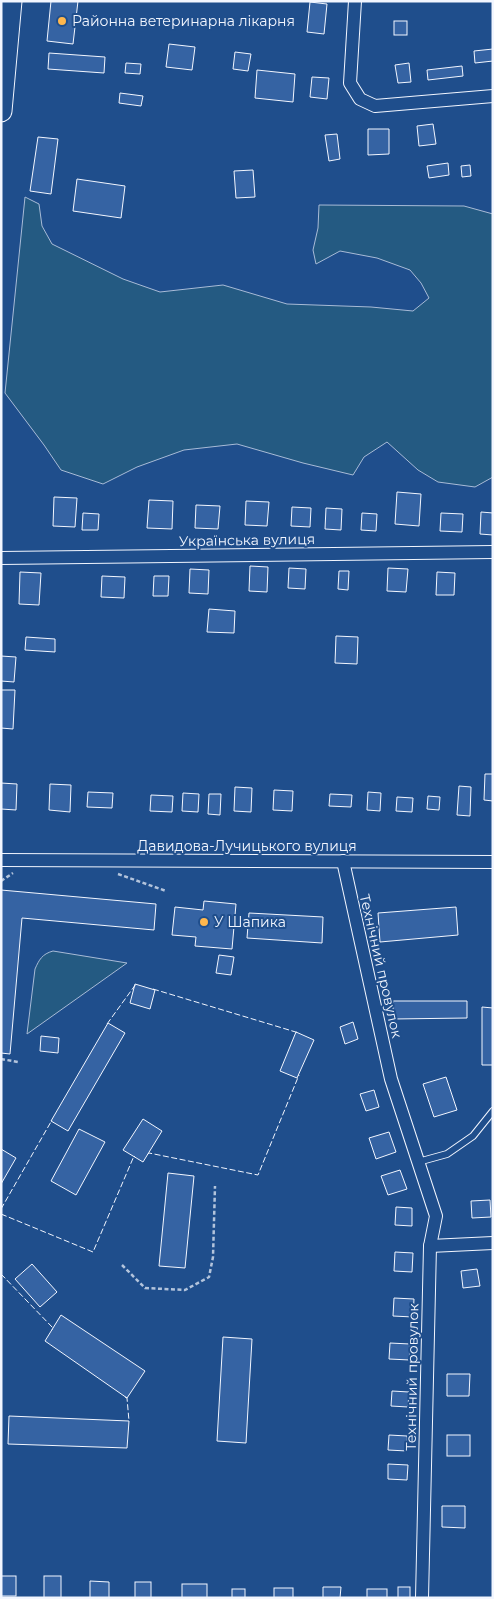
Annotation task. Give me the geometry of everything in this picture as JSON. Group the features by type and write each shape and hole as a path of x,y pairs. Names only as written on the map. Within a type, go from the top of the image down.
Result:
{"main road":[{"path":"2,103 11,1"}],"street":[{"path":"355,1 350,83 360,99 375,106 493,96"},
{"name":"Українська вулиця","path":"1,558 493,552"},
{"name":"Давидова-Лучицького вулиця","path":"1,860 493,862"},
{"name":"Технічний провулок","path":"343,862 391,1079 436,1216 430,1246 422,1598"},
{"path":"430,1246 493,1243"}],"lane":[{"path":"418,1162 447,1154 473,1136 493,1111"}],"path":[{"path":"1,1059 18,1062"},
{"path":"122,1265 145,1288 185,1290 209,1278 213,1257 215,1186"}],"shaded area":[{"path":"25,197 39,204 42,226 52,244 123,279 160,292 223,285 287,304 371,307 413,311 429,298 421,283 410,270 377,258 340,251 316,264 313,250 318,228 319,205 464,206 493,214 493,477 475,487 438,482 418,470 387,442 364,457 353,475 237,444 184,450 137,467 103,484 61,470 5,393"},
{"path":"53,951 127,963 27,1034 35,969 41,958"}],"building":[{"name":"Районна ветеринарна лікарня","path":"51,1 78,1 73,44 47,41"},
{"path":"310,2 327,4 324,34 307,32"},
{"path":"394,21 407,21 407,35 394,35"},
{"path":"169,44 195,47 192,70 166,67"},
{"path":"493,49 493,61 475,63 474,51"},
{"path":"235,52 251,54 248,71 233,69"},
{"path":"49,53 105,57 104,73 48,69"},
{"path":"126,63 141,64 140,74 125,73"},
{"path":"409,63 411,82 398,83 395,65"},
{"path":"462,66 463,76 428,80 427,70"},
{"path":"257,70 295,74 293,102 255,98"},
{"path":"312,77 329,78 327,99 310,97"},
{"path":"120,93 143,96 141,106 119,103"},
{"path":"433,124 436,144 419,146 417,126"},
{"path":"368,129 389,129 389,154 368,155"},
{"path":"337,134 340,159 329,161 325,135"},
{"path":"38,137 58,139 51,194 30,191"},
{"path":"448,163 449,175 429,178 427,166"},
{"path":"470,165 471,176 462,177 461,166"},
{"path":"253,170 255,197 236,198 234,171"},
{"path":"77,179 125,186 121,218 73,211"},
{"path":"397,492 421,494 419,526 395,524"},
{"path":"54,497 77,498 75,527 53,526"},
{"path":"149,500 173,501 172,529 147,528"},
{"path":"246,501 269,502 267,526 245,525"},
{"path":"196,505 220,506 218,529 195,528"},
{"path":"292,507 311,508 310,527 291,526"},
{"path":"326,508 342,509 341,530 325,529"},
{"path":"481,512 493,513 493,535 480,534"},
{"path":"83,513 99,514 98,530 82,530"},
{"path":"362,513 377,514 376,531 361,530"},
{"path":"441,513 463,514 462,532 440,531"},
{"path":"250,566 268,567 267,592 249,591"},
{"path":"289,568 306,569 305,589 288,588"},
{"path":"388,568 408,569 406,592 387,591"},
{"path":"190,569 209,570 208,594 189,593"},
{"path":"339,571 349,571 348,590 338,589"},
{"path":"20,572 41,573 39,605 19,604"},
{"path":"437,572 455,573 454,595 436,595"},
{"path":"102,576 125,577 124,598 101,597"},
{"path":"154,576 169,576 168,596 153,596"},
{"path":"209,609 235,611 234,633 207,632"},
{"path":"336,636 358,637 357,664 335,663"},
{"path":"26,637 55,639 55,652 25,650"},
{"path":"1,656 16,657 14,682 1,681"},
{"path":"1,690 15,690 13,729 1,728"},
{"path":"485,774 493,774 493,801 484,800"},
{"path":"1,783 17,784 16,810 1,809"},
{"path":"50,784 71,785 70,812 49,810"},
{"path":"459,786 471,787 470,816 457,815"},
{"path":"235,787 252,788 251,812 234,811"},
{"path":"274,790 293,791 292,811 273,810"},
{"path":"88,792 113,793 112,808 87,807"},
{"path":"368,792 381,793 380,811 367,810"},
{"path":"183,793 199,794 198,812 182,811"},
{"path":"209,794 221,794 220,815 208,814"},
{"path":"330,794 352,795 351,807 329,806"},
{"path":"151,795 173,796 172,812 150,811"},
{"path":"428,796 440,797 439,810 427,809"},
{"path":"397,797 413,798 412,812 396,811"},
{"path":"1,890 156,904 154,930 22,918 10,1054 1,1053"},
{"name":"У Шапика","path":"204,901 236,904 232,949 195,946 196,937 172,935 175,907 203,910"},
{"path":"456,907 458,935 380,942 378,913"},
{"path":"249,913 323,917 322,943 247,938"},
{"path":"219,955 234,957 231,975 216,973"},
{"path":"135,984 155,990 150,1009 130,1003"},
{"path":"393,1001 467,1001 467,1018 393,1019"},
{"path":"482,1007 493,1008 493,1065 482,1065"},
{"path":"353,1022 358,1039 345,1044 340,1027"},
{"path":"108,1023 125,1033 68,1131 51,1121"},
{"path":"296,1032 314,1040 297,1078 280,1071"},
{"path":"41,1036 59,1038 58,1053 40,1051"},
{"path":"446,1077 457,1110 434,1117 423,1084"},
{"path":"374,1090 379,1107 366,1111 360,1094"},
{"path":"143,1119 162,1131 143,1162 123,1150"},
{"path":"79,1129 105,1142 76,1195 51,1181"},
{"path":"389,1132 396,1152 376,1159 369,1138"},
{"path":"1,1149 16,1158 1,1184"},
{"path":"400,1170 407,1189 388,1195 381,1176"},
{"path":"168,1173 194,1176 185,1268 159,1266"},
{"path":"490,1200 491,1217 472,1218 471,1201"},
{"path":"396,1207 412,1208 412,1226 395,1225"},
{"path":"395,1252 413,1253 412,1272 394,1271"},
{"path":"32,1264 57,1292 40,1307 15,1279"},
{"path":"477,1269 480,1286 463,1288 461,1271"},
{"path":"394,1298 414,1299 413,1317 393,1316"},
{"path":"61,1315 145,1371 127,1398 45,1341"},
{"path":"223,1337 252,1339 246,1443 217,1441"},
{"path":"390,1343 410,1344 410,1360 389,1359"},
{"path":"447,1374 470,1374 469,1396 447,1396"},
{"path":"392,1391 409,1392 408,1407 391,1406"},
{"path":"9,1416 129,1421 127,1448 8,1444"},
{"path":"389,1435 407,1436 407,1451 388,1450"},
{"path":"447,1435 470,1435 470,1456 447,1456"},
{"path":"388,1464 408,1465 407,1480 388,1479"},
{"path":"442,1506 465,1506 465,1528 442,1527"},
{"path":"1,1576 16,1576 16,1596 1,1596"},
{"path":"44,1576 61,1576 61,1598 44,1598"},
{"path":"90,1581 109,1582 109,1598 90,1598"},
{"path":"135,1582 151,1582 151,1598 135,1598"},
{"path":"182,1584 207,1584 207,1598 182,1598"},
{"path":"323,1587 341,1587 340,1598 323,1598"},
{"path":"398,1587 410,1587 410,1598 398,1598"},
{"path":"274,1588 293,1588 293,1598 274,1598"},
{"path":"232,1589 245,1589 245,1598 232,1598"},
{"path":"367,1589 387,1589 387,1598 367,1598"}],"fence":[{"path":"107,1024 136,984"},
{"path":"153,989 299,1033"},
{"path":"147,1155 149,1153 258,1175 299,1075"},
{"path":"1,1209 52,1120"},
{"path":"1,1214 93,1252 135,1157"},
{"path":"1,1274 53,1328 52,1330"},
{"path":"125,1397 127,1398 129,1421"}],"place":[{"name":"Районна ветеринарна лікарня","path":"62,21"},
{"name":"У Шапика","path":"204,922"}]}
